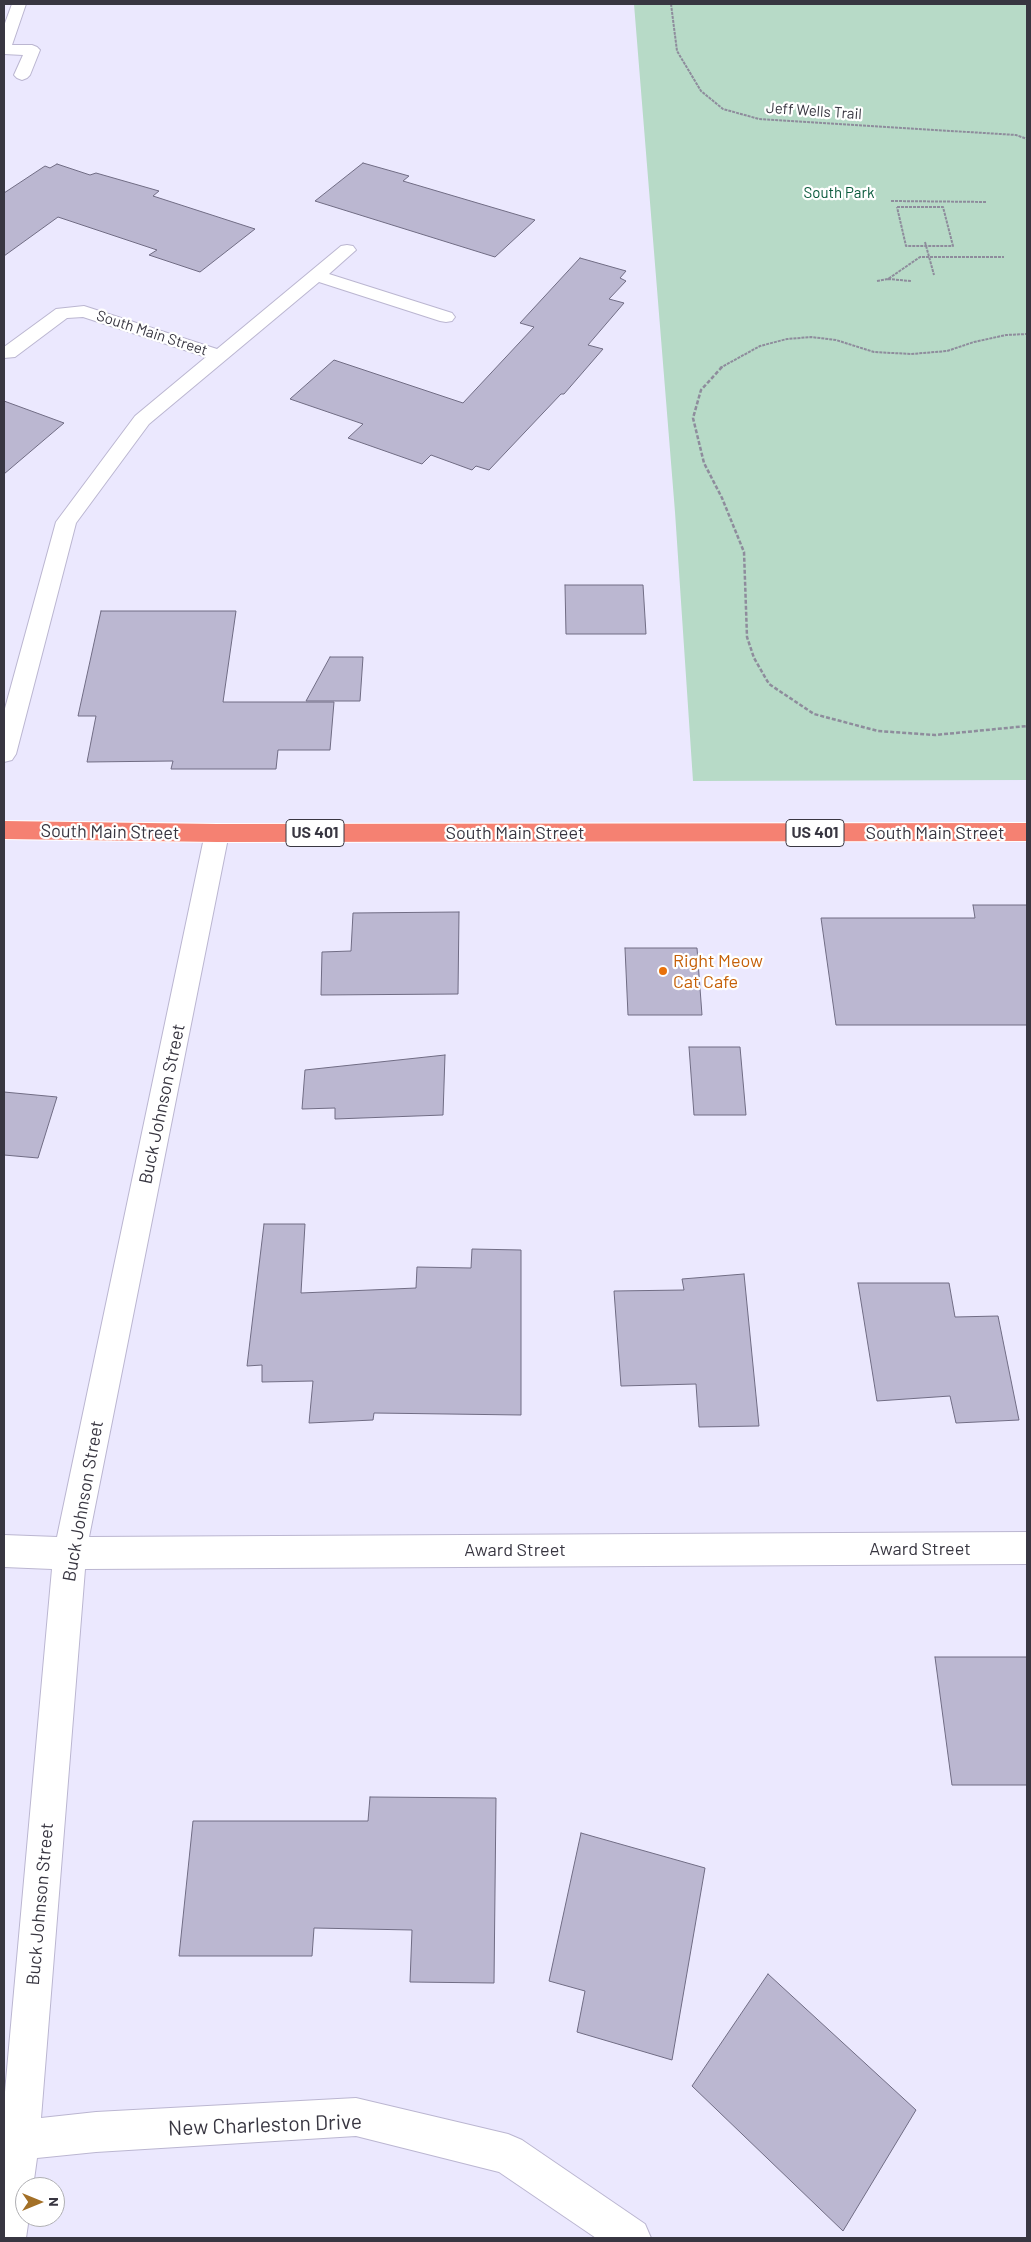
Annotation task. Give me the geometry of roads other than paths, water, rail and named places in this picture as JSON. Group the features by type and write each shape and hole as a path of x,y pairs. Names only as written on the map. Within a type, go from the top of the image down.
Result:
{"highway":[{"name":"South Main Street","path":"4,830 217,834 1027,832"}],"street":[{"path":"4,46 19,4"},
{"path":"4,50 32,50 22,75"},
{"path":"4,754 66,522 142,420 347,250"},
{"path":"316,276 446,317"},
{"name":"South Main Street","path":"8,353 62,313 84,311 220,356"},
{"name":"Buck Johnson Street","path":"6,2238 20,2140 70,1552 217,834"},
{"name":"Award Street","path":"4,1551 1027,1548"},
{"name":"New Charleston Drive","path":"20,2140 96,2132 356,2117 508,2154 631,2238"}],"place":[{"name":"Right Meow Cat Cafe","path":"663,971"}],"park label":[{"name":"South Park","path":"839,193"}]}
